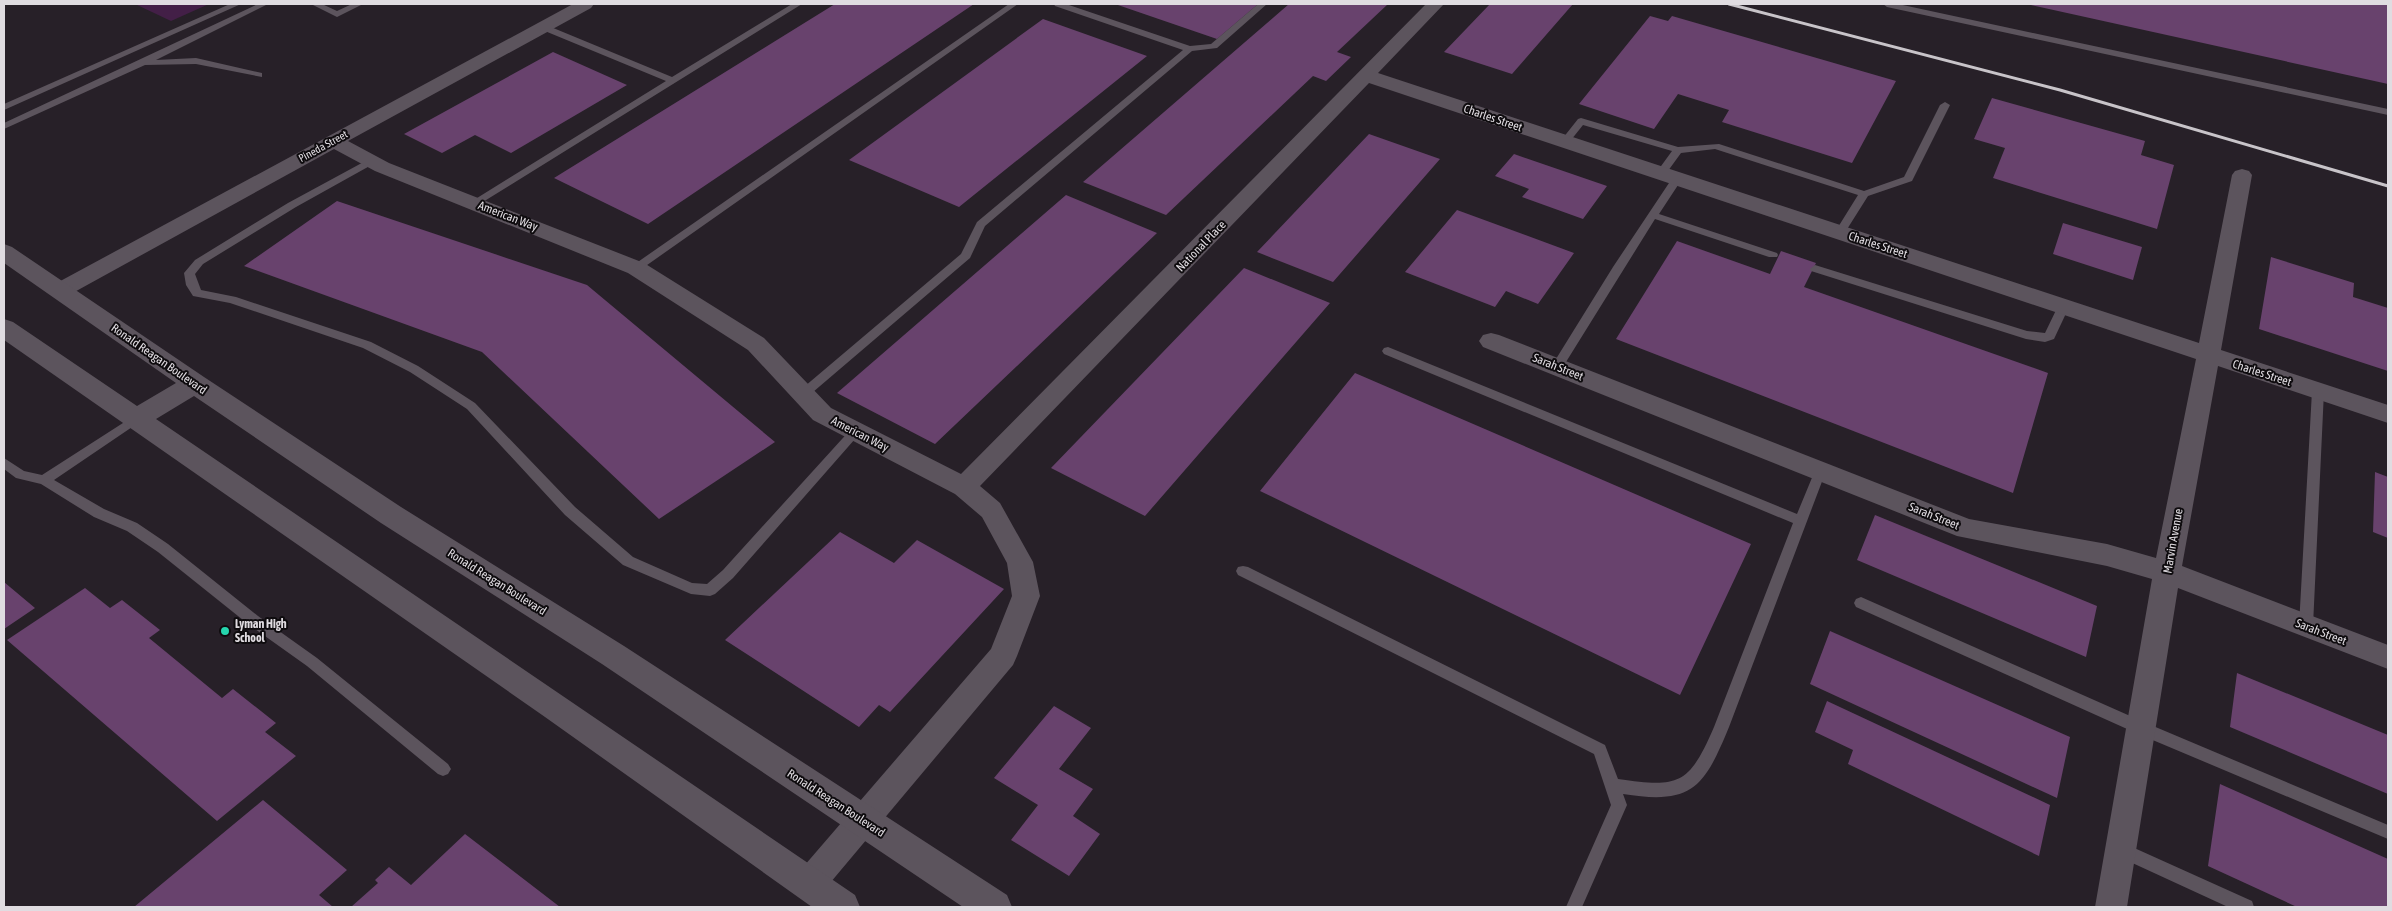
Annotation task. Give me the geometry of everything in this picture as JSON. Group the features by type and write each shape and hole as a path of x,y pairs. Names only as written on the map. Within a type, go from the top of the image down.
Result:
{"main road":[{"name":"Ronald Reagan Boulevard","path":"4,252 195,384 391,515 613,655 994,907"},
{"path":"4,328 137,418 842,907"},
{"path":"137,418 195,384"}],"street":[{"name":"Pineda Street","path":"61,290 585,4"},
{"name":"National Place","path":"964,487 1367,76 1435,4"},
{"name":"Charles Street","path":"1367,76 1564,143 1840,232 2388,414"},
{"name":"American Way","path":"333,141 371,161 636,268 756,344 802,395 822,414 964,487 991,510 1020,562 1026,596 1003,656 809,884"},
{"name":"Marvin Avenue","path":"2111,907 2167,572 2242,175"},
{"name":"Sarah Street","path":"1491,341 1966,529 2107,555 2167,572 2388,657"}],"lane":[{"path":"4,108 237,4"},
{"path":"4,126 142,63 264,4"},
{"path":"315,4 337,14 359,4"},
{"path":"474,203 798,4"},
{"path":"636,268 1014,4"},
{"path":"1058,4 1189,50 1214,46 1263,4"},
{"path":"1887,4 2388,112"},
{"path":"208,17 222,25"},
{"path":"543,26 673,80"},
{"path":"802,395 966,256 981,224 1189,50"},
{"path":"122,54 142,63 196,61 258,75"},
{"path":"1564,143 1581,121 1678,150 1716,146 1864,194 1908,179 1945,105"},
{"path":"1557,367 1653,215 1678,150"},
{"path":"371,161 292,205 199,262 189,273 192,285 197,293 232,300 367,344 414,369 471,406 570,511 628,561 691,588 710,590 734,567 856,432"},
{"path":"1840,232 1864,194"},
{"path":"1653,215 1773,255"},
{"path":"1814,269 2026,335 2044,338 2050,336 2063,307"},
{"path":"1388,351 1801,521"},
{"path":"2306,626 2318,391"},
{"path":"44,480 137,418"},
{"path":"4,463 20,475 44,480 99,513 132,527 163,548 253,620 312,662 442,769"},
{"path":"1612,785 1658,790 1674,789 1690,783 1700,773 1724,719 1820,471"},
{"path":"1243,571 1600,750 1619,805 1574,907"},
{"path":"1862,603 2141,728 2388,832"},
{"path":"2121,850 2246,907"}],"shaded area":[{"path":"135,4 209,4 171,21"}],"building":[{"path":"835,4 974,4 648,224 554,178"},
{"path":"1115,4 1253,4 1257,5 1217,39"},
{"path":"1289,4 1388,4 1337,52 1351,57 1326,81 1313,76 1166,215 1083,182"},
{"path":"1490,4 1573,4 1512,74 1444,52"},
{"path":"2032,4 2387,4 2388,84 2031,5"},
{"path":"1650,16 1668,21 1672,16 1896,81 1852,163 1722,122 1729,110 1678,94 1654,129 1579,104"},
{"path":"1043,19 1147,56 959,207 849,160"},
{"path":"553,52 627,85 511,153 475,135 442,153 404,134"},
{"path":"1992,98 2145,141 2141,155 2174,165 2157,229 1993,178 2005,148 1974,139"},
{"path":"1369,134 1440,159 1333,282 1257,252"},
{"path":"1514,154 1607,186 1583,219 1522,197 1529,189 1495,176"},
{"path":"1066,195 1157,233 935,444 837,393"},
{"path":"337,201 587,285 775,442 659,519 482,352 244,266"},
{"path":"1457,210 1574,253 1538,304 1506,291 1495,307 1405,272"},
{"path":"2063,223 2142,247 2133,280 2053,254"},
{"path":"1677,241 1770,274 1781,251 1816,263 1804,287 2048,373 2013,493 1616,339"},
{"path":"2271,257 2354,283 2353,297 2388,308 2388,371 2259,329"},
{"path":"1244,268 1330,303 1145,516 1051,468"},
{"path":"1355,373 1751,544 1680,695 1260,491"},
{"path":"2375,472 2388,477 2388,538 2373,532"},
{"path":"1875,515 2097,606 2086,657 1857,560"},
{"path":"840,532 894,563 917,540 1004,589 890,712 879,705 859,727 725,640"},
{"path":"4,582 35,608 4,629"},
{"path":"85,588 110,608 122,600 160,630 149,638 222,698 233,689 276,723 265,732 296,756 217,821 7,640"},
{"path":"1830,631 2070,737 2057,798 1810,684"},
{"path":"2237,673 2388,735 2388,794 2230,727"},
{"path":"1827,701 2050,805 2039,856 1848,764 1853,750 1815,732"},
{"path":"1054,706 1091,728 1059,769 1093,789 1073,816 1100,834 1069,876 1011,840 1038,805 994,778"},
{"path":"2220,784 2388,859 2388,907 2297,907 2208,866"},
{"path":"263,800 347,870 319,895 333,907 134,907"},
{"path":"465,834 560,907 351,907 378,883 375,880 389,867 411,885"}],"railway":[{"path":"1729,4 2060,90 2388,186"}],"place":[{"name":"Lyman High School","path":"225,631"}]}
